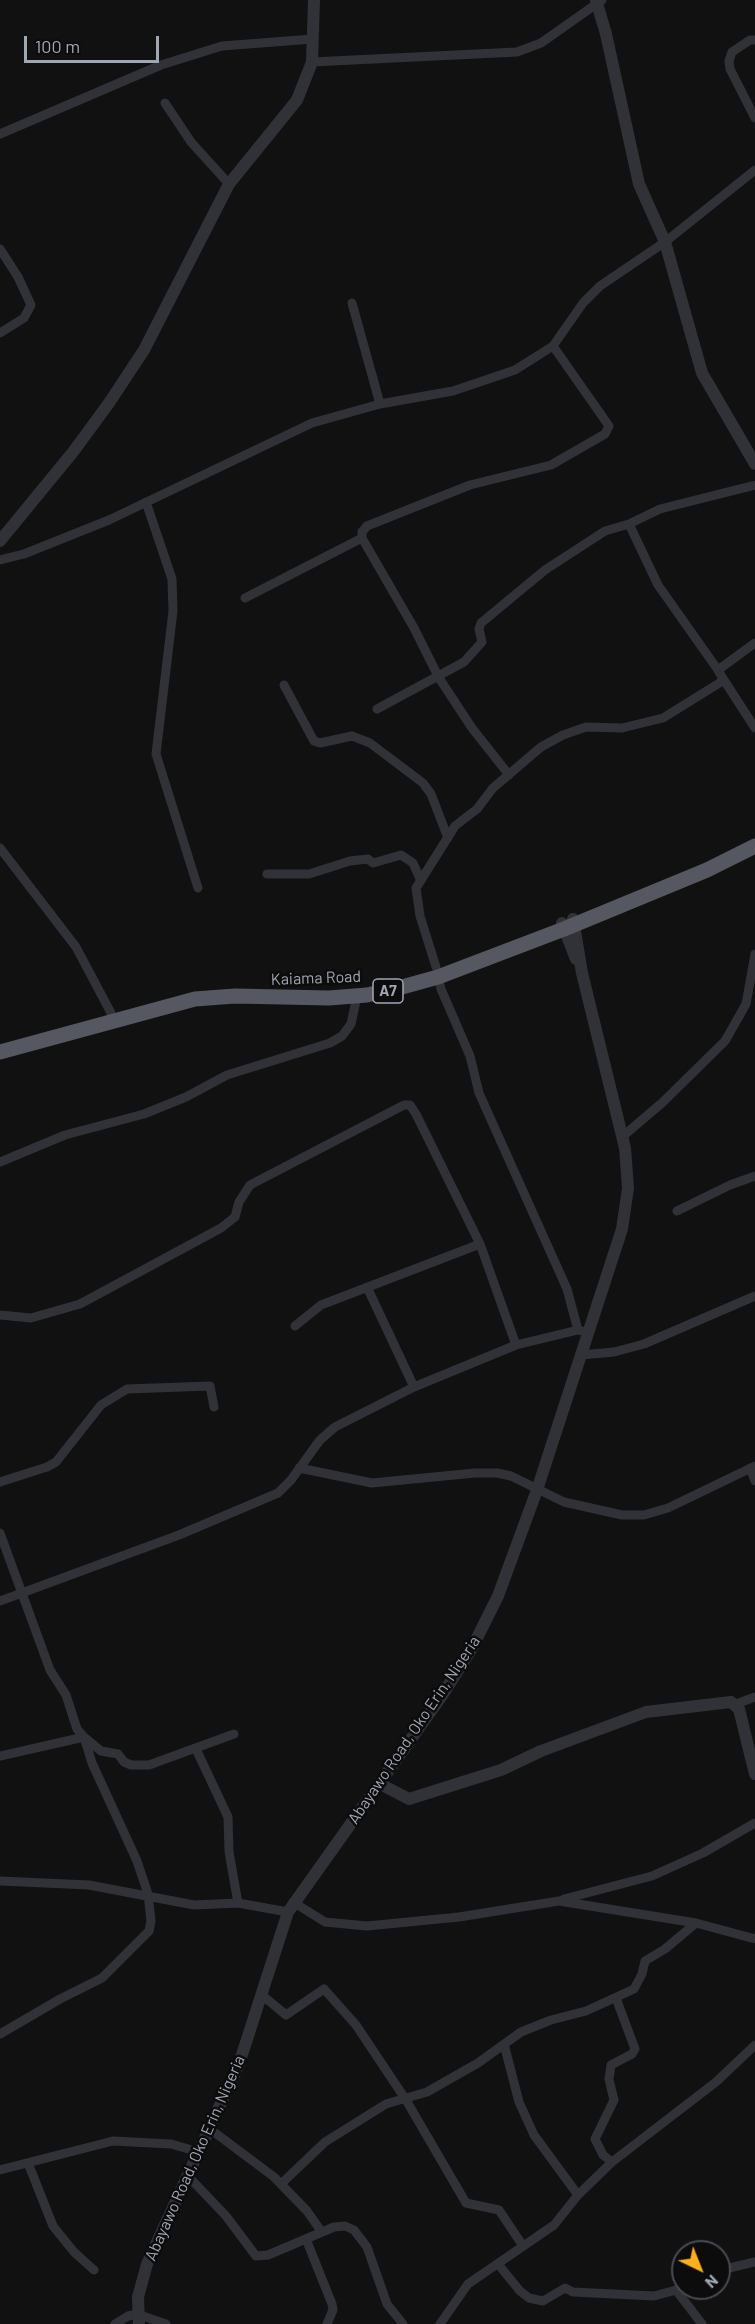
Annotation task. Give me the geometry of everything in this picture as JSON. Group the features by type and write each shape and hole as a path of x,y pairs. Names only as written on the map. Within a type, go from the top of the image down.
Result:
{"highway":[{"name":"Kaiama Road","path":"568,924 755,839"},
{"name":"Kaiama Road","path":"0,1052 195,999 235,996 357,996 386,992 707,870 755,846"},
{"name":"Kaiama Road","path":"0,1044 198,991 333,990 372,987 437,972"}],"street":[{"path":"0,541 73,452 144,350 229,184 297,100 312,62 314,0"},
{"path":"312,62 516,52 541,43 598,1 639,184 665,242 702,373 755,464"},
{"path":"0,134 171,62 222,46 313,39"},
{"path":"755,40 750,40 732,52 729,61 730,69 755,118"},
{"path":"165,102 191,142 229,184"},
{"path":"0,560 24,554 146,502 312,423 380,404 453,391 515,370 553,346 584,303 600,286 665,242 755,170"},
{"path":"0,249 18,277 31,305 24,318 0,333"},
{"path":"352,303 380,404"},
{"path":"245,598 362,538 367,526 470,485 551,465 605,434 609,426 553,346"},
{"path":"377,709 439,678 464,662 482,639 478,629 481,623 536,578 605,531 628,524 660,509 755,485"},
{"path":"146,502 172,579 173,611 156,754 198,888"},
{"path":"628,524 658,585 755,728"},
{"path":"362,538 414,628 439,678 472,728 509,775"},
{"path":"0,1601 260,1501 285,1487 320,1440 335,1427 414,1387 516,1345 583,1331 567,1289 479,1093 470,1056 441,989 416,888 420,879 441,853 455,826 477,809 493,788 541,747 563,735 586,727 622,728 663,718 713,688 720,674 755,643"},
{"path":"284,684 314,741 320,743 352,736 370,743 423,783 431,794 448,838"},
{"path":"0,848 76,947 111,1013"},
{"path":"267,874 309,874 350,861 368,859 373,863 400,855 413,863 420,879"},
{"name":"Abayawo Road, Oko Erin, Nigeria","path":"138,2319 138,2297 147,2264 238,2064 291,1907 380,1784 472,1648 498,1596 537,1490 582,1355 583,1331 622,1229 628,1188 622,1137 568,924"},
{"path":"622,1137 663,1102 725,1041 746,1004 755,954"},
{"path":"0,1162 65,1135 144,1114 227,1075 330,1043 342,1036 351,1024 357,996"},
{"path":"0,1315 30,1318 80,1304 221,1228 235,1217 239,1202 250,1185 404,1105 410,1105 480,1244 516,1345"},
{"path":"677,1211 730,1185 755,1176"},
{"path":"295,1326 321,1305 480,1244"},
{"path":"367,1287 414,1387"},
{"path":"582,1355 614,1352 644,1344 755,1296"},
{"path":"0,1482 56,1462 101,1406 127,1389 210,1386 214,1407"},
{"path":"299,1468 372,1483 497,1473 511,1476 564,1502 622,1515 644,1515 668,1508 753,1467 755,1481"},
{"path":"0,1533 50,1670 66,1695 77,1729 84,1737 101,1751 118,1754 131,1765 149,1765 234,1734"},
{"path":"380,1784 409,1799 501,1770 541,1751 646,1712 730,1702 736,1704 755,1697"},
{"path":"736,1704 753,1752 755,1774"},
{"path":"0,1756 84,1737"},
{"path":"0,2034 60,1999 86,1988 115,1968 149,1931 151,1921 148,1894 137,1861 92,1763 84,1737"},
{"path":"196,1749 228,1817 229,1852 238,1903"},
{"path":"0,1881 89,1885 148,1894 194,1905 238,1903 291,1907 325,1922 367,1926 459,1917 559,1901 652,1876 703,1853 755,1822"},
{"path":"559,1901 696,1923 755,1939"},
{"path":"281,2184 325,2142 386,2104 427,2092 468,2069 521,2031 586,2011 634,1989 642,1974 645,1960 665,1949 696,1923"},
{"path":"262,1995 286,2016 324,1989 356,2025 406,2100 466,2203 499,2210 524,2246"},
{"path":"612,2163 603,2155 595,2139 614,2100 609,2079 611,2065 632,2054 635,2049 616,1998"},
{"path":"504,2044 519,2103 534,2135 578,2195"},
{"path":"440,2324 468,2284 554,2225 578,2195 612,2163 716,2082 755,2045"},
{"path":"210,2129 281,2184 307,2211 321,2231"},
{"path":"0,2170 114,2141 171,2144 199,2152"},
{"path":"28,2163 53,2226 74,2252 94,2270"},
{"path":"187,2175 226,2216 256,2256 268,2256 321,2231 345,2226 362,2237 387,2304 402,2324"},
{"path":"306,2239 332,2304 333,2310 327,2324"},
{"path":"731,2268 755,2262"},
{"path":"498,2264 520,2291 529,2298 543,2301 550,2299 565,2288 573,2292 654,2296 671,2291"},
{"path":"686,2300 702,2324"},
{"path":"115,2324 128,2316 166,2324"}]}
